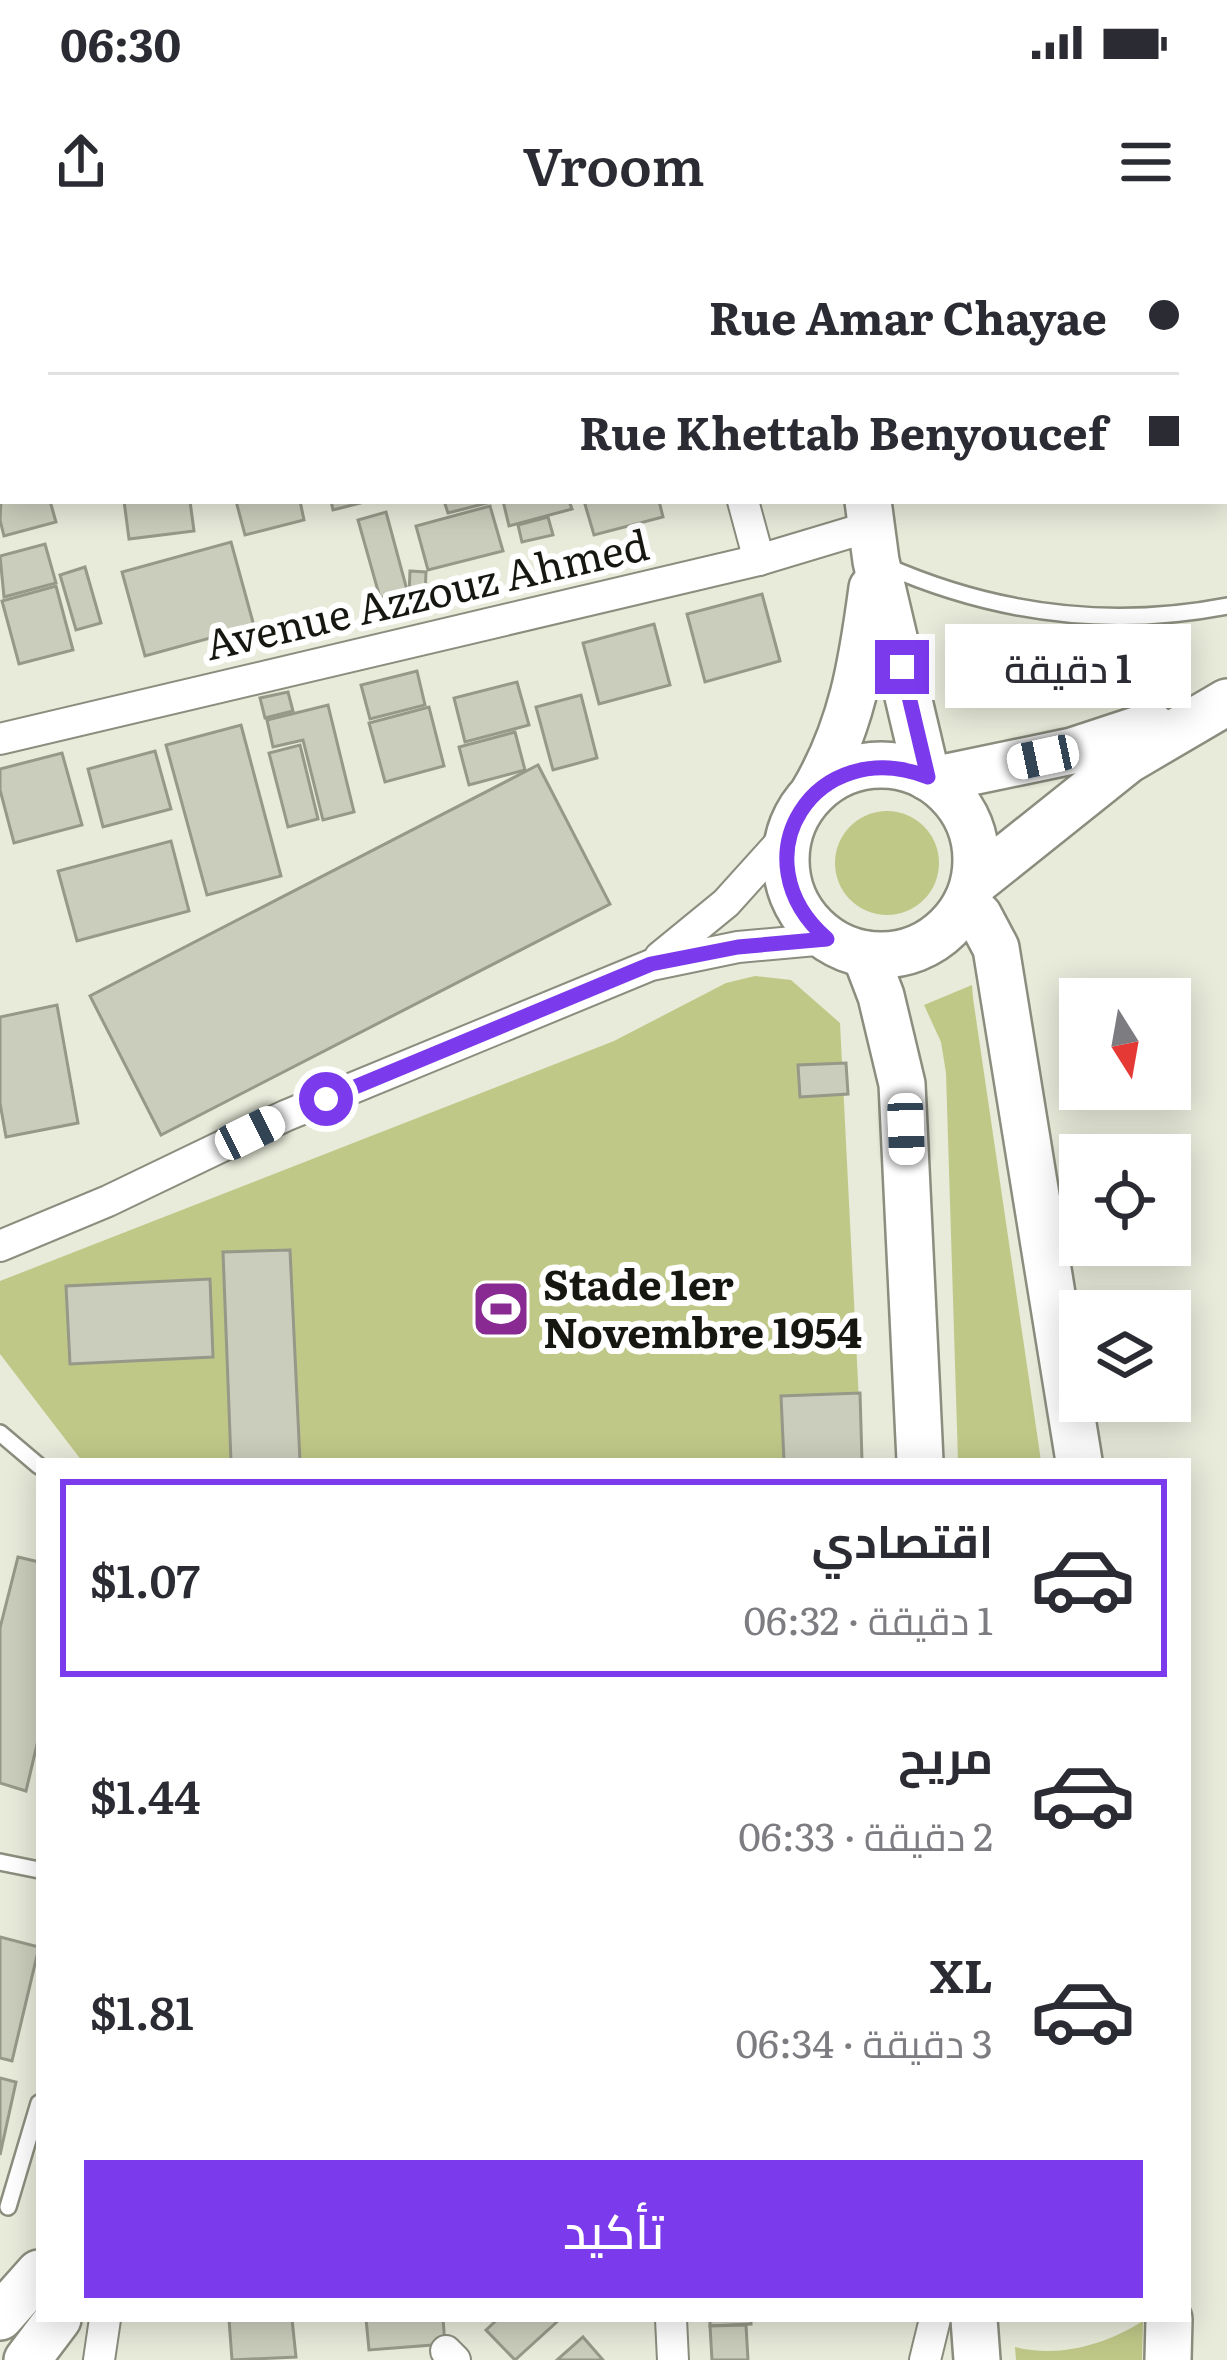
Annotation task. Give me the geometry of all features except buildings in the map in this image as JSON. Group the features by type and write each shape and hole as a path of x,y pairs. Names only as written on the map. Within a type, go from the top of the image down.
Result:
{"main road":[{"path":"872,530 930,779"},
{"path":"872,530 858,686 833,761 801,814 787,872 800,910 846,946 881,996 902,1084 920,1458"},
{"path":"930,779 1072,751 1227,700"},
{"path":"846,946 905,952 924,945 941,934 970,893 1077,796 1227,700"},
{"path":"801,814 828,782 866,766 887,766 930,779 949,792 970,825 976,844 970,893 996,948 1079,1458"},
{"path":"0,2317 36,2276"},
{"path":"27,2360 56,2322"},
{"path":"974,2322 976,2360"},
{"path":"1168,2360 1169,2322"}],"street":[{"path":"744,504 759,560"},
{"name":"Avenue Azzouz Ahmed","path":"0,739 872,530"},
{"path":"651,964 726,903 801,814"},
{"path":"0,1246 108,1201 285,1116 651,964 738,947 846,946"},
{"path":"99,2360 105,2322"},
{"path":"671,2322 673,2360"},
{"path":"925,2360 934,2322"}],"lane":[{"path":"872,530 919,580 978,599 1079,618 1181,615 1227,606"},
{"path":"0,1432 36,1463"},
{"path":"0,1862 36,1869"},
{"path":"8,2207 36,2114"}],"green space":[{"path":"887,811 907,815 930,834 939,863 935,883 916,906 887,915 867,911 844,892 835,863 839,843 858,820"},
{"name":"Stade 1er Novembre 1954","path":"755,976 791,980 840,1023 862,1458 80,1458 0,1354 0,1281 614,1041 726,983"},
{"path":"972,985 1041,1458 958,1458 946,1073 941,1042 924,1005"},
{"path":"1143,2322 1142,2360 1016,2360 1015,2347 1048,2351 1113,2337"}],"place":[{"name":"Stade 1er Novembre 1954","path":"501,1309"}],"route":[{"path":"326,1099 651,964 738,947 827,939 812,926 791,891 787,872 790,832 812,796 847,772 887,766 928,777 902,667"}]}
